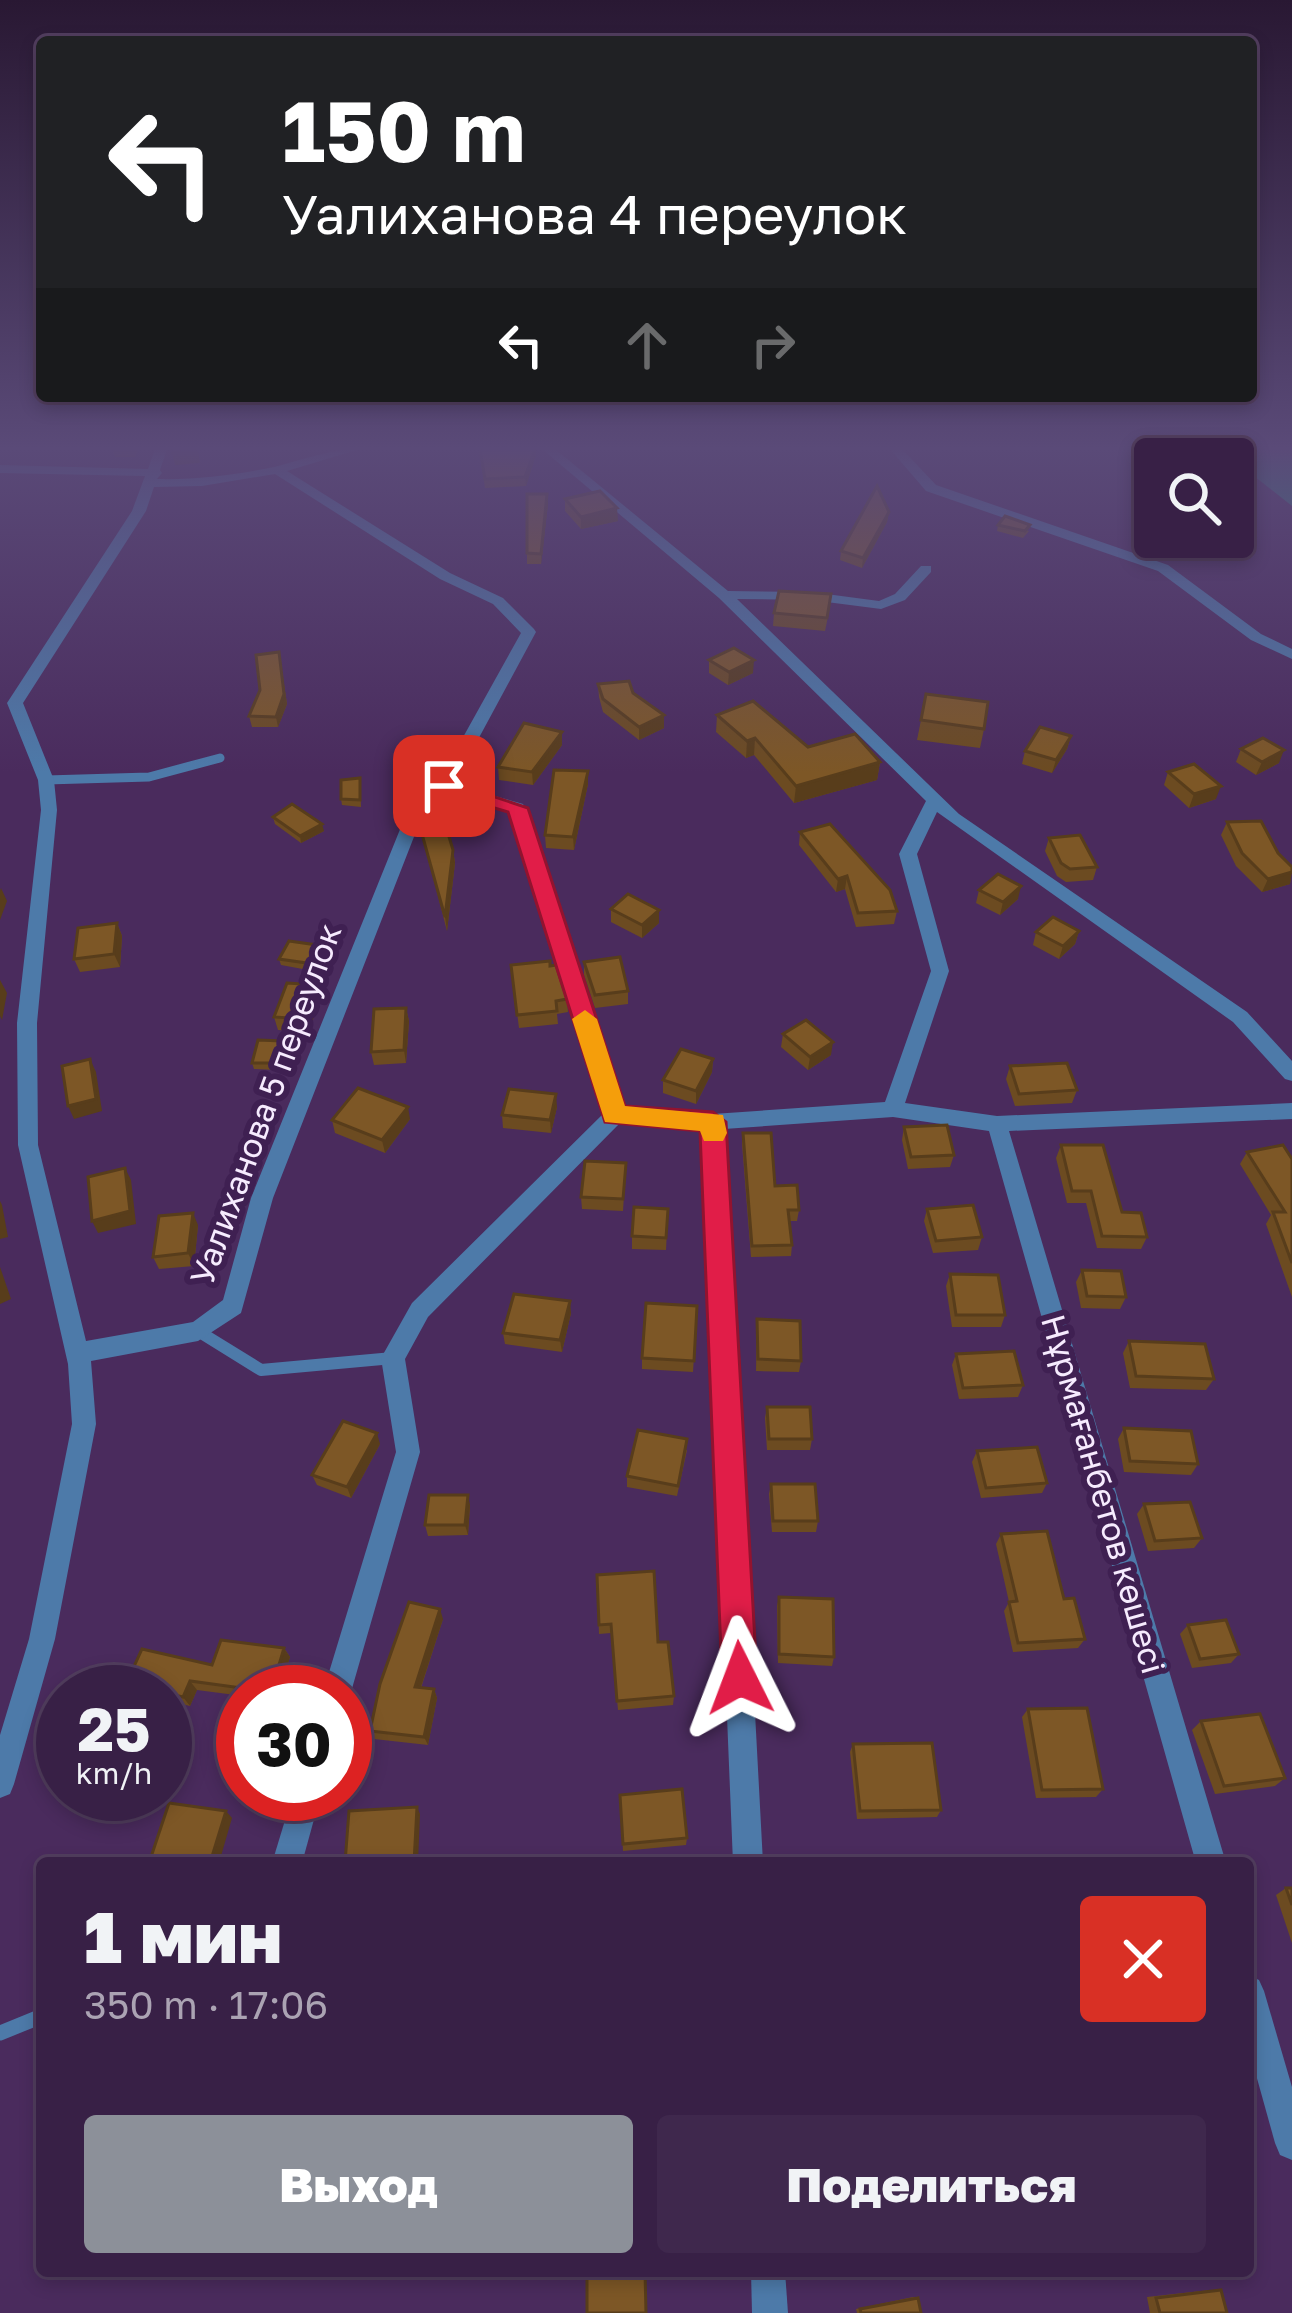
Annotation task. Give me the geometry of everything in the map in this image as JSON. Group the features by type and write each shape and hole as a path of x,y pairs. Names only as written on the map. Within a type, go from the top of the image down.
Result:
{"street":[{"path":"0,1784 42,1639 84,1424 78,1353 28,1145 28,1023 49,810 46,780 15,704 109,557"},
{"name":"Уалиханова 5 переулок","path":"78,1353 198,1331 233,1306 262,1198 411,822 444,786 530,632 498,601 415,557"},
{"path":"678,557 724,595 953,818 1240,1017 1292,1074"},
{"path":"1131,557 1163,568 1256,637 1292,655"},
{"path":"724,595 811,596 881,605 900,597 926,568"},
{"path":"444,786 517,808 615,1115"},
{"path":"893,1109 940,971 908,854 935,800"},
{"path":"345,1665 408,1452 393,1358 420,1310 615,1115 713,1122 893,1109 998,1124 1292,1111"},
{"path":"713,1122 748,1857"},
{"name":"Нұрмағанбетов көшесі","path":"998,1124 1209,1857"},
{"path":"289,1857 299,1821"},
{"path":"1254,2012 1292,2143"},
{"path":"768,2277 770,2313"}],"lane":[{"path":"46,780 149,777 220,758"},
{"path":"198,1331 261,1370 393,1358"},
{"path":"0,2033 36,2018"}],"building":[{"path":"779,591 831,594 827,618 774,613"},
{"path":"734,648 754,660 729,672 709,660"},
{"path":"279,652 284,694 276,717 249,716 260,690 256,655"},
{"path":"629,681 633,693 664,715 639,727 603,699 598,684"},
{"path":"926,694 988,702 984,729 921,720"},
{"path":"753,701 808,747 855,734 880,762 796,786 755,738 747,741 717,715"},
{"path":"524,723 562,732 532,772 498,767"},
{"path":"1040,727 1071,736 1056,760 1025,751"},
{"path":"1263,738 1284,750 1262,762 1241,749"},
{"path":"1194,764 1221,786 1194,794 1168,772"},
{"path":"554,770 588,771 573,837 545,835"},
{"path":"360,778 360,800 341,799 341,780"},
{"path":"292,804 322,824 300,836 273,817"},
{"path":"1261,821 1292,872 1268,879 1242,853 1227,822"},
{"path":"830,824 890,890 897,911 858,913 847,876 838,879 800,832"},
{"path":"447,830 453,850 445,917 422,834"},
{"path":"1080,835 1097,867 1070,869 1061,863 1049,838"},
{"path":"998,874 1021,886 1003,902 979,890"},
{"path":"628,894 659,910 642,925 611,909"},
{"path":"1053,917 1079,931 1063,946 1036,932"},
{"path":"117,923 114,954 74,959 78,928"},
{"path":"289,941 317,945 307,963 279,959"},
{"path":"620,957 628,991 595,995 584,962"},
{"path":"550,961 550,966 556,965 567,999 556,1001 557,1011 517,1015 511,965"},
{"path":"287,983 318,985 305,1019 274,1017"},
{"path":"406,1008 404,1050 371,1052 374,1009"},
{"path":"806,1020 833,1042 810,1057 783,1034"},
{"path":"258,1040 282,1041 276,1063 252,1063"},
{"path":"681,1049 713,1059 696,1091 663,1080"},
{"path":"90,1059 96,1099 68,1106 62,1066"},
{"path":"1067,1063 1077,1090 1019,1094 1010,1066"},
{"path":"358,1088 408,1107 382,1140 332,1120"},
{"path":"509,1089 556,1094 550,1120 502,1115"},
{"path":"947,1125 954,1155 911,1157 904,1127"},
{"path":"743,1133 771,1133 775,1186 797,1185 799,1210 788,1210 792,1245 752,1246"},
{"path":"1061,1145 1103,1145 1122,1212 1141,1213 1147,1237 1102,1236 1091,1191 1072,1191"},
{"path":"1283,1145 1292,1159 1292,1263 1273,1212 1285,1212 1247,1152"},
{"path":"585,1161 626,1163 623,1199 581,1197"},
{"path":"125,1168 130,1211 92,1221 88,1177"},
{"path":"973,1205 982,1237 936,1241 927,1209"},
{"path":"634,1207 668,1209 666,1238 632,1236"},
{"path":"193,1213 188,1253 153,1257 159,1216"},
{"path":"1082,1270 1121,1271 1126,1297 1087,1296"},
{"path":"950,1274 998,1275 1005,1315 956,1315"},
{"path":"514,1294 570,1301 560,1340 503,1333"},
{"path":"646,1303 697,1306 694,1361 642,1358"},
{"path":"757,1319 800,1321 801,1361 758,1359"},
{"path":"1129,1341 1205,1344 1214,1379 1136,1376"},
{"path":"1014,1351 1023,1385 963,1388 956,1354"},
{"path":"767,1407 810,1407 812,1439 769,1439"},
{"path":"343,1421 377,1433 347,1487 312,1475"},
{"path":"1124,1428 1191,1431 1198,1464 1130,1461"},
{"path":"638,1430 687,1439 678,1486 627,1476"},
{"path":"1037,1447 1047,1483 986,1488 977,1451"},
{"path":"771,1484 815,1484 818,1521 773,1521"},
{"path":"429,1495 468,1495 465,1525 425,1525"},
{"path":"1190,1502 1202,1538 1155,1541 1144,1504"},
{"path":"1047,1531 1064,1599 1074,1598 1085,1639 1018,1643 1009,1602 1017,1601 1001,1534"},
{"path":"654,1571 658,1642 668,1642 674,1696 617,1701 611,1624 599,1625 597,1575"},
{"path":"779,1597 833,1599 834,1657 779,1654"},
{"path":"409,1602 440,1609 415,1687 434,1689 424,1737 372,1731 380,1684"},
{"path":"1226,1620 1239,1654 1200,1659 1188,1625"},
{"path":"221,1640 284,1648 279,1665 216,1665 216,1685 192,1681 192,1665 135,1665 142,1649 212,1665"},
{"path":"1087,1708 1103,1789 1042,1790 1028,1709"},
{"path":"1260,1714 1285,1778 1224,1786 1201,1721"},
{"path":"932,1743 941,1810 860,1811 853,1744"},
{"path":"682,1789 687,1838 623,1844 620,1795"},
{"path":"192,1806 216,1810 216,1821 223,1821 212,1857 151,1857 163,1821 192,1821"},
{"path":"417,1807 414,1857 345,1857 348,1821 372,1821 372,1810"},
{"path":"587,2277 645,2277 646,2313 587,2313"},
{"path":"1221,2290 1227,2313 1160,2313 1156,2298"},
{"path":"918,2298 921,2313 861,2313 860,2309"}],"slow traffic":[{"path":"585,1019 615,1115 713,1122 714,1133"}],"route":[{"path":"444,786 517,808 615,1115 713,1122 740,1678"}]}
